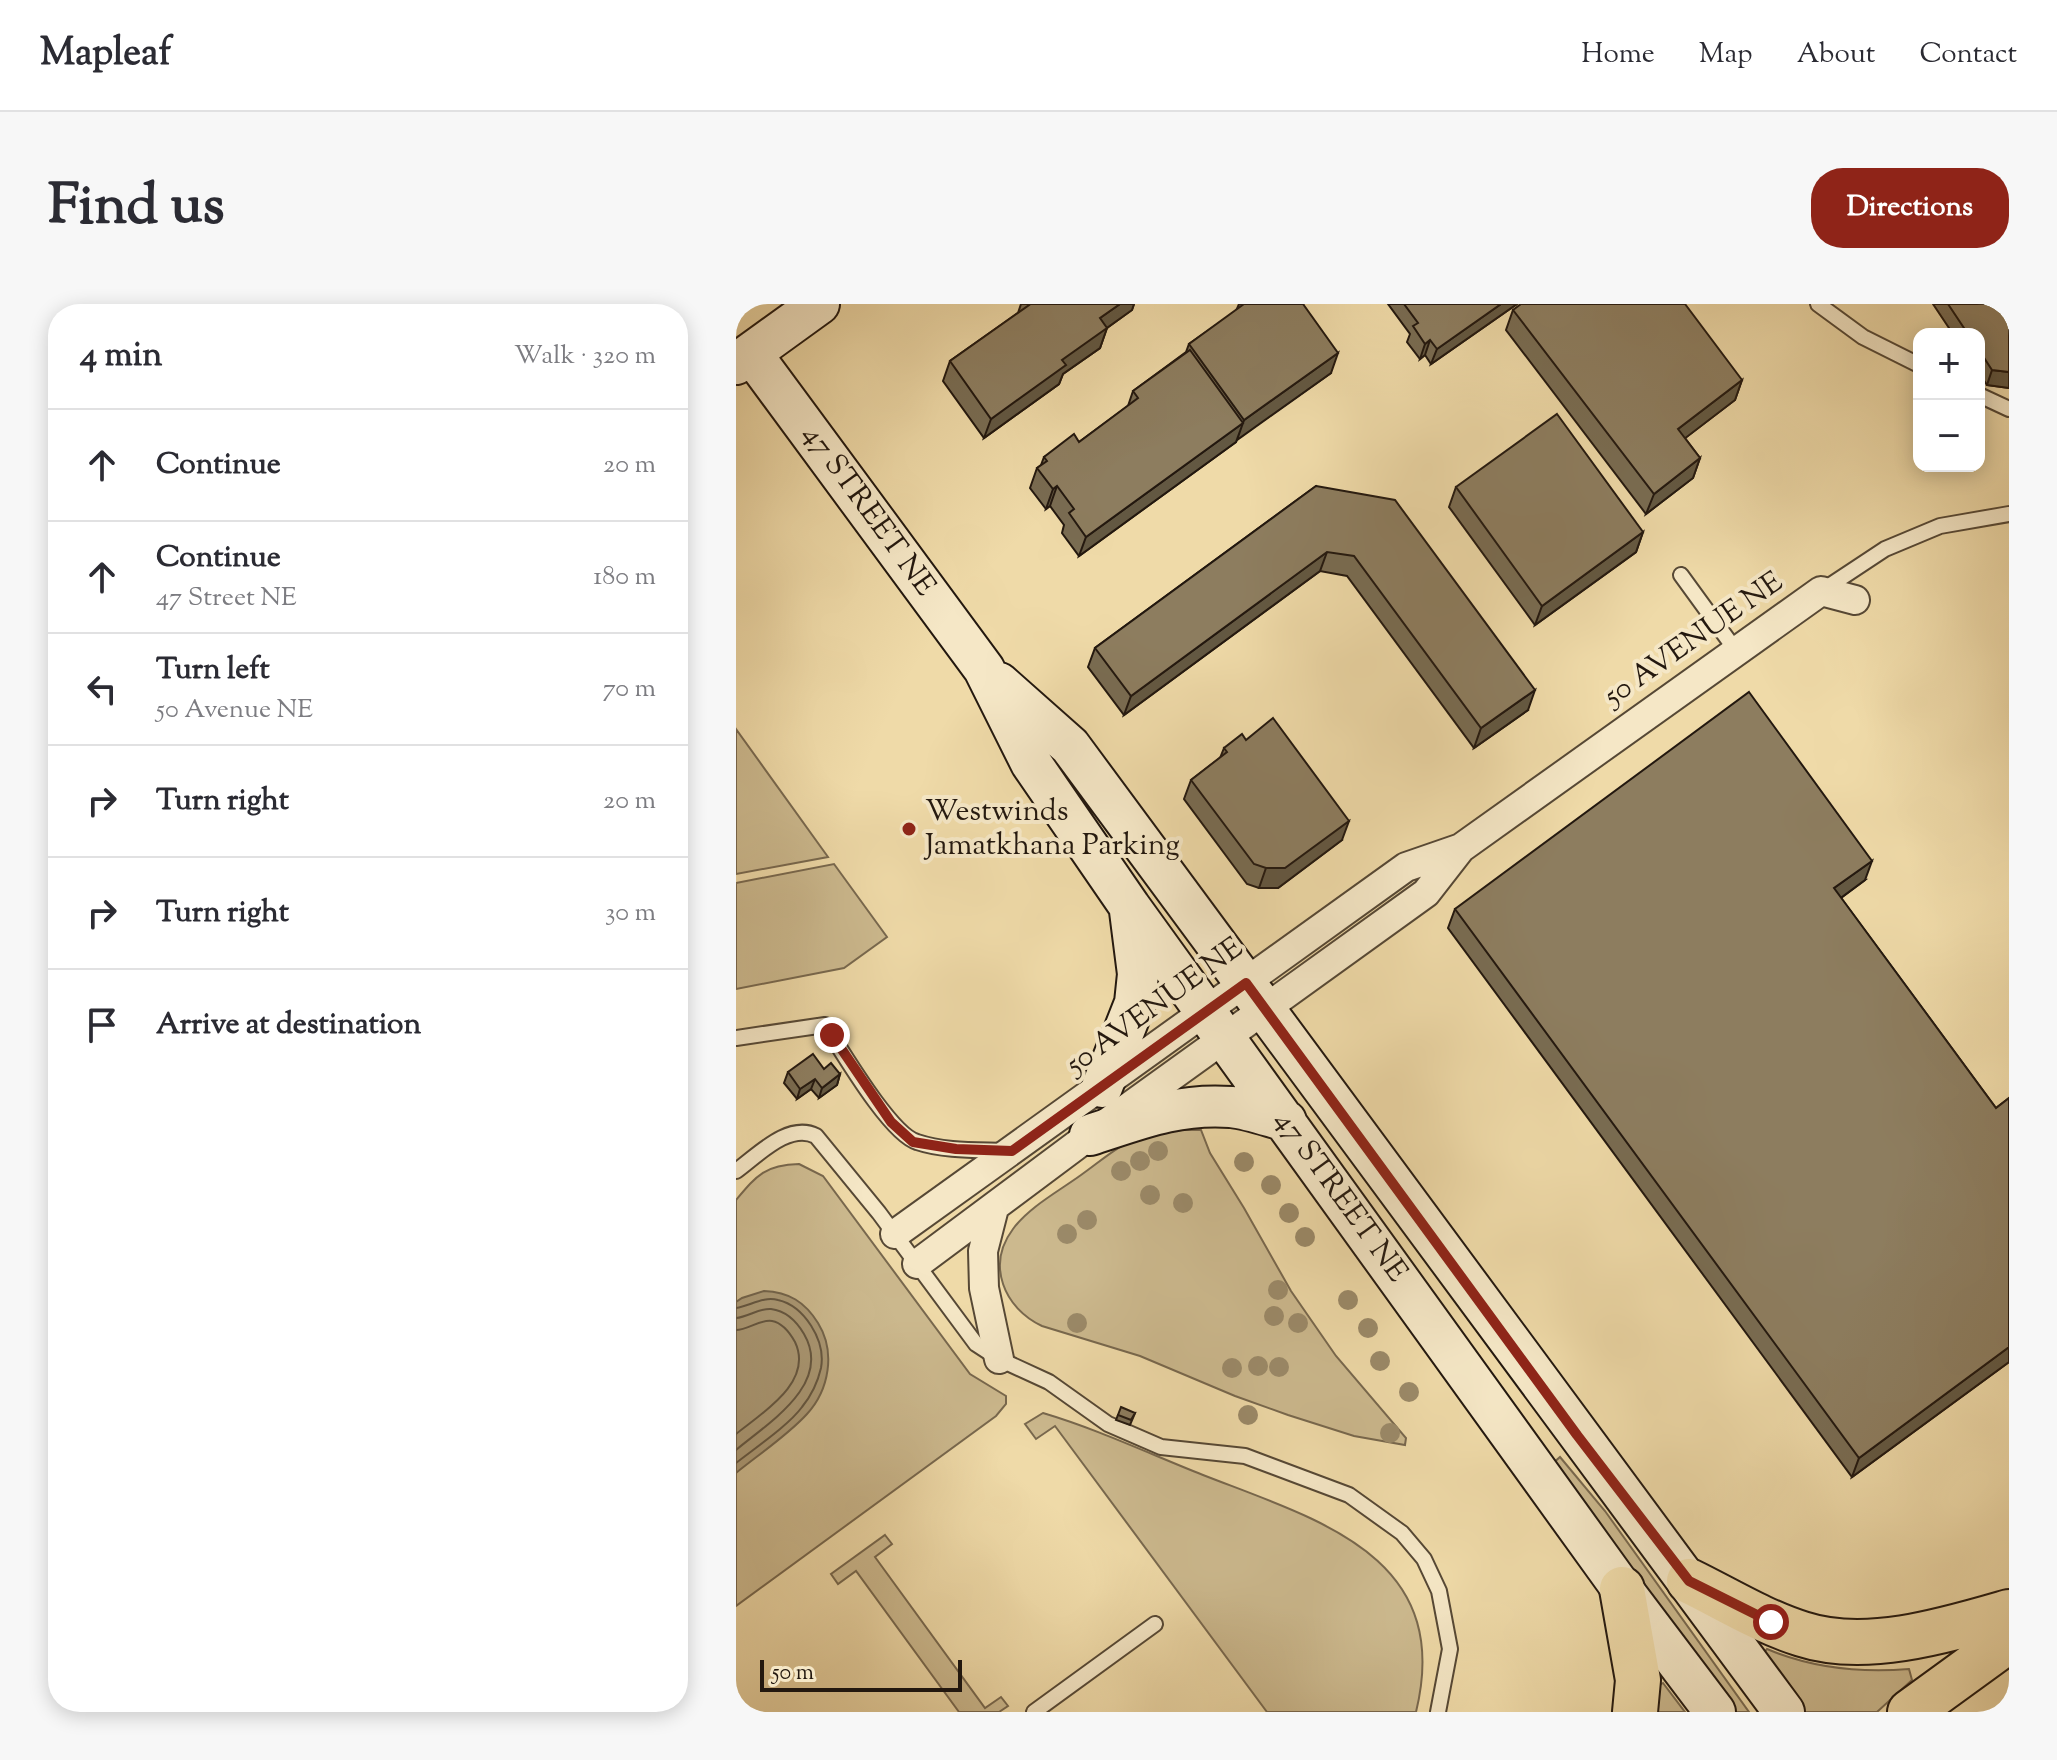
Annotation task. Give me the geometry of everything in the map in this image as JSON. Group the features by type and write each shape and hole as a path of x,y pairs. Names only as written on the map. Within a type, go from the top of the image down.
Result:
{"main road":[{"path":"1689,1581 1804,1635 1839,1640 1897,1640 1952,1629 2009,1612"},
{"path":"1622,1589 1638,1680 1635,1712"},
{"path":"1910,1712 2009,1640"}],"street":[{"path":"744,358 819,304"},
{"name":"47 STREET NE","path":"744,358 984,669 1070,746 1784,1712"},
{"name":"50 AVENUE NE","path":"917,1264 1090,1135 1214,1026 1255,996 1426,893 1461,848 1821,591 1855,600"},
{"name":"47 STREET NE","path":"984,669 1031,763 1130,907 1622,1589 1715,1712"},
{"path":"1102,1087 1135,1003 1138,974 1130,907"},
{"name":"50 AVENUE NE","path":"895,1234 1102,1087 1214,1026"},
{"path":"1090,1135 1168,1110 1181,1109 1234,1107 1286,1121"},
{"path":"994,1208 983,1251 984,1288 999,1359"}],"lane":[{"path":"1818,304 1863,337 1913,362"},
{"path":"1985,398 2009,409"},
{"path":"1821,591 1885,549 1940,526 2009,514"},
{"path":"1681,575 1737,652"},
{"path":"736,1038 825,1025 891,1122 913,1142 956,1149 1012,1151"},
{"path":"736,1171 790,1133 807,1131 824,1143 976,1344 999,1359 1049,1382 1108,1424 1161,1447 1245,1456 1349,1495 1402,1533 1424,1559 1439,1591 1450,1649 1438,1712"},
{"path":"1034,1712 1155,1624"}],"shaded area":[{"path":"736,729 828,857 736,874"},
{"path":"834,864 887,937 844,968 736,989 736,883"},
{"path":"1201,1130 1210,1153 1291,1291 1336,1356 1406,1438 1405,1445 1354,1436 1288,1415 1140,1356 1042,1326 1029,1318 1009,1297 1000,1271 1001,1257 1013,1229 1027,1214 1127,1143 1144,1136"},
{"path":"799,1164 823,1176 970,1374 1006,1396 1006,1404 996,1416 736,1606 736,1200 770,1169"},
{"path":"1043,1413 1290,1509 1331,1529 1367,1552 1396,1580 1415,1615 1422,1659 1416,1712 1267,1712 1055,1426 1036,1439 1025,1424"},
{"path":"1560,1457 1605,1511 1749,1712 1730,1712 1551,1465"},
{"path":"885,1535 892,1544 875,1557 985,1708 1001,1697 1008,1706 999,1712 959,1712 856,1571 838,1584 831,1574"},
{"path":"1767,1649 1801,1661 1836,1668 1909,1669 1912,1680 1877,1712 1803,1712 1760,1658"},
{"path":"1663,1683 1685,1712 1653,1712 1653,1689"}],"water":[{"path":"764,1291 789,1296 813,1316 824,1334 828,1370 821,1394 807,1414 736,1473 736,1302"}],"building":[{"path":"1028,304 1120,304 1100,318 1107,328 1062,360 1066,365 991,419 950,361"},
{"path":"1244,304 1303,304 1338,353 1244,420 1189,344"},
{"path":"1404,304 1501,304 1437,349 1430,340 1425,344 1413,326 1418,323"},
{"path":"1521,304 1685,304 1742,380 1678,429 1700,458 1654,494 1513,310"},
{"path":"1948,304 2009,304 2009,372 1992,370 1985,359 1985,328 1964,328"},
{"path":"1190,350 1243,423 1086,537 1069,513 1074,509 1057,486 1053,489 1037,468 1047,461 1044,457 1074,434 1079,442 1138,398 1133,391"},
{"path":"1557,414 1643,532 1542,606 1456,487"},
{"path":"1316,486 1395,500 1535,690 1481,728 1354,556 1327,552 1131,696 1095,648"},
{"path":"1749,692 1872,861 1834,888 1996,1108 2009,1098 2009,1347 1859,1458 1455,909"},
{"path":"1273,718 1349,821 1285,868 1266,868 1254,864 1191,780 1227,752 1224,748 1242,734 1246,740"},
{"path":"813,1054 824,1069 831,1063 840,1074 822,1088 815,1079 800,1089 788,1072"},
{"path":"1121,1407 1135,1413 1131,1420 1118,1415"}],"place":[{"name":"Westwinds Jamatkhana Parking","path":"909,829"}],"route":[{"path":"832,1035 891,1122 913,1142 956,1149 1012,1151 1246,983 1577,1435 1689,1581 1771,1622"}]}
